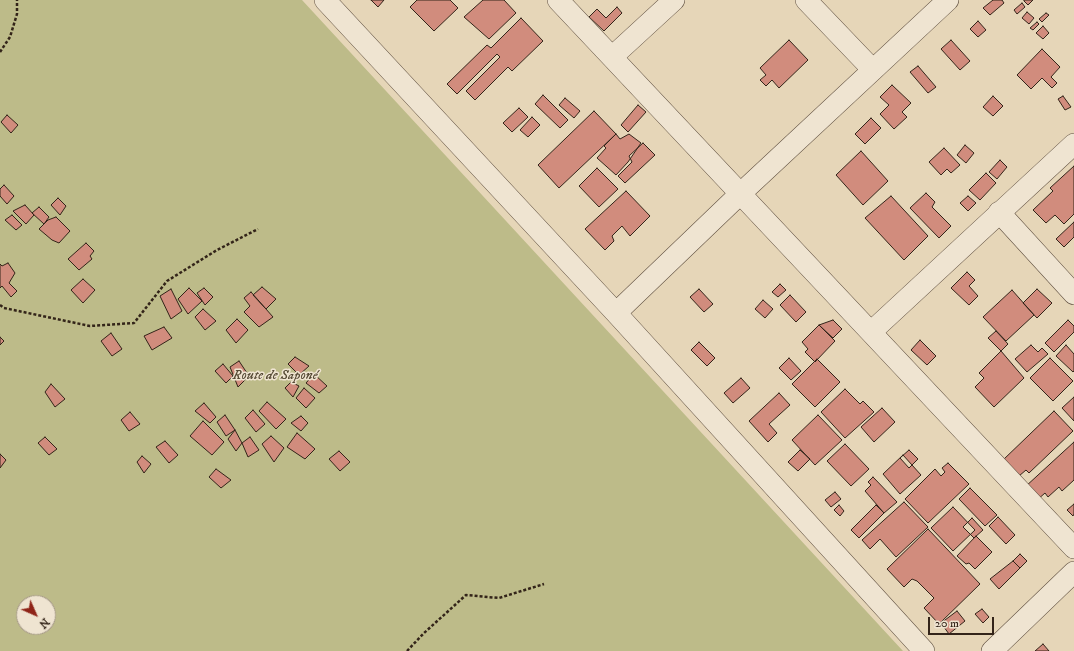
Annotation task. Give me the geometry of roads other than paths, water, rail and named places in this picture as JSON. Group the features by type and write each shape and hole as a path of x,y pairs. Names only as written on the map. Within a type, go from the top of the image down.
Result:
{"street":[{"path":"325,0 616,313 924,651"},
{"path":"558,0 1074,548"},
{"path":"612,57 674,0"},
{"path":"806,0 872,70"},
{"path":"616,313 740,194 948,0"},
{"path":"871,332 1074,144"},
{"path":"999,212 1074,294"},
{"path":"992,651 1074,572"}],"park label":[{"name":"Route de Saponé","path":"275,376"}]}
